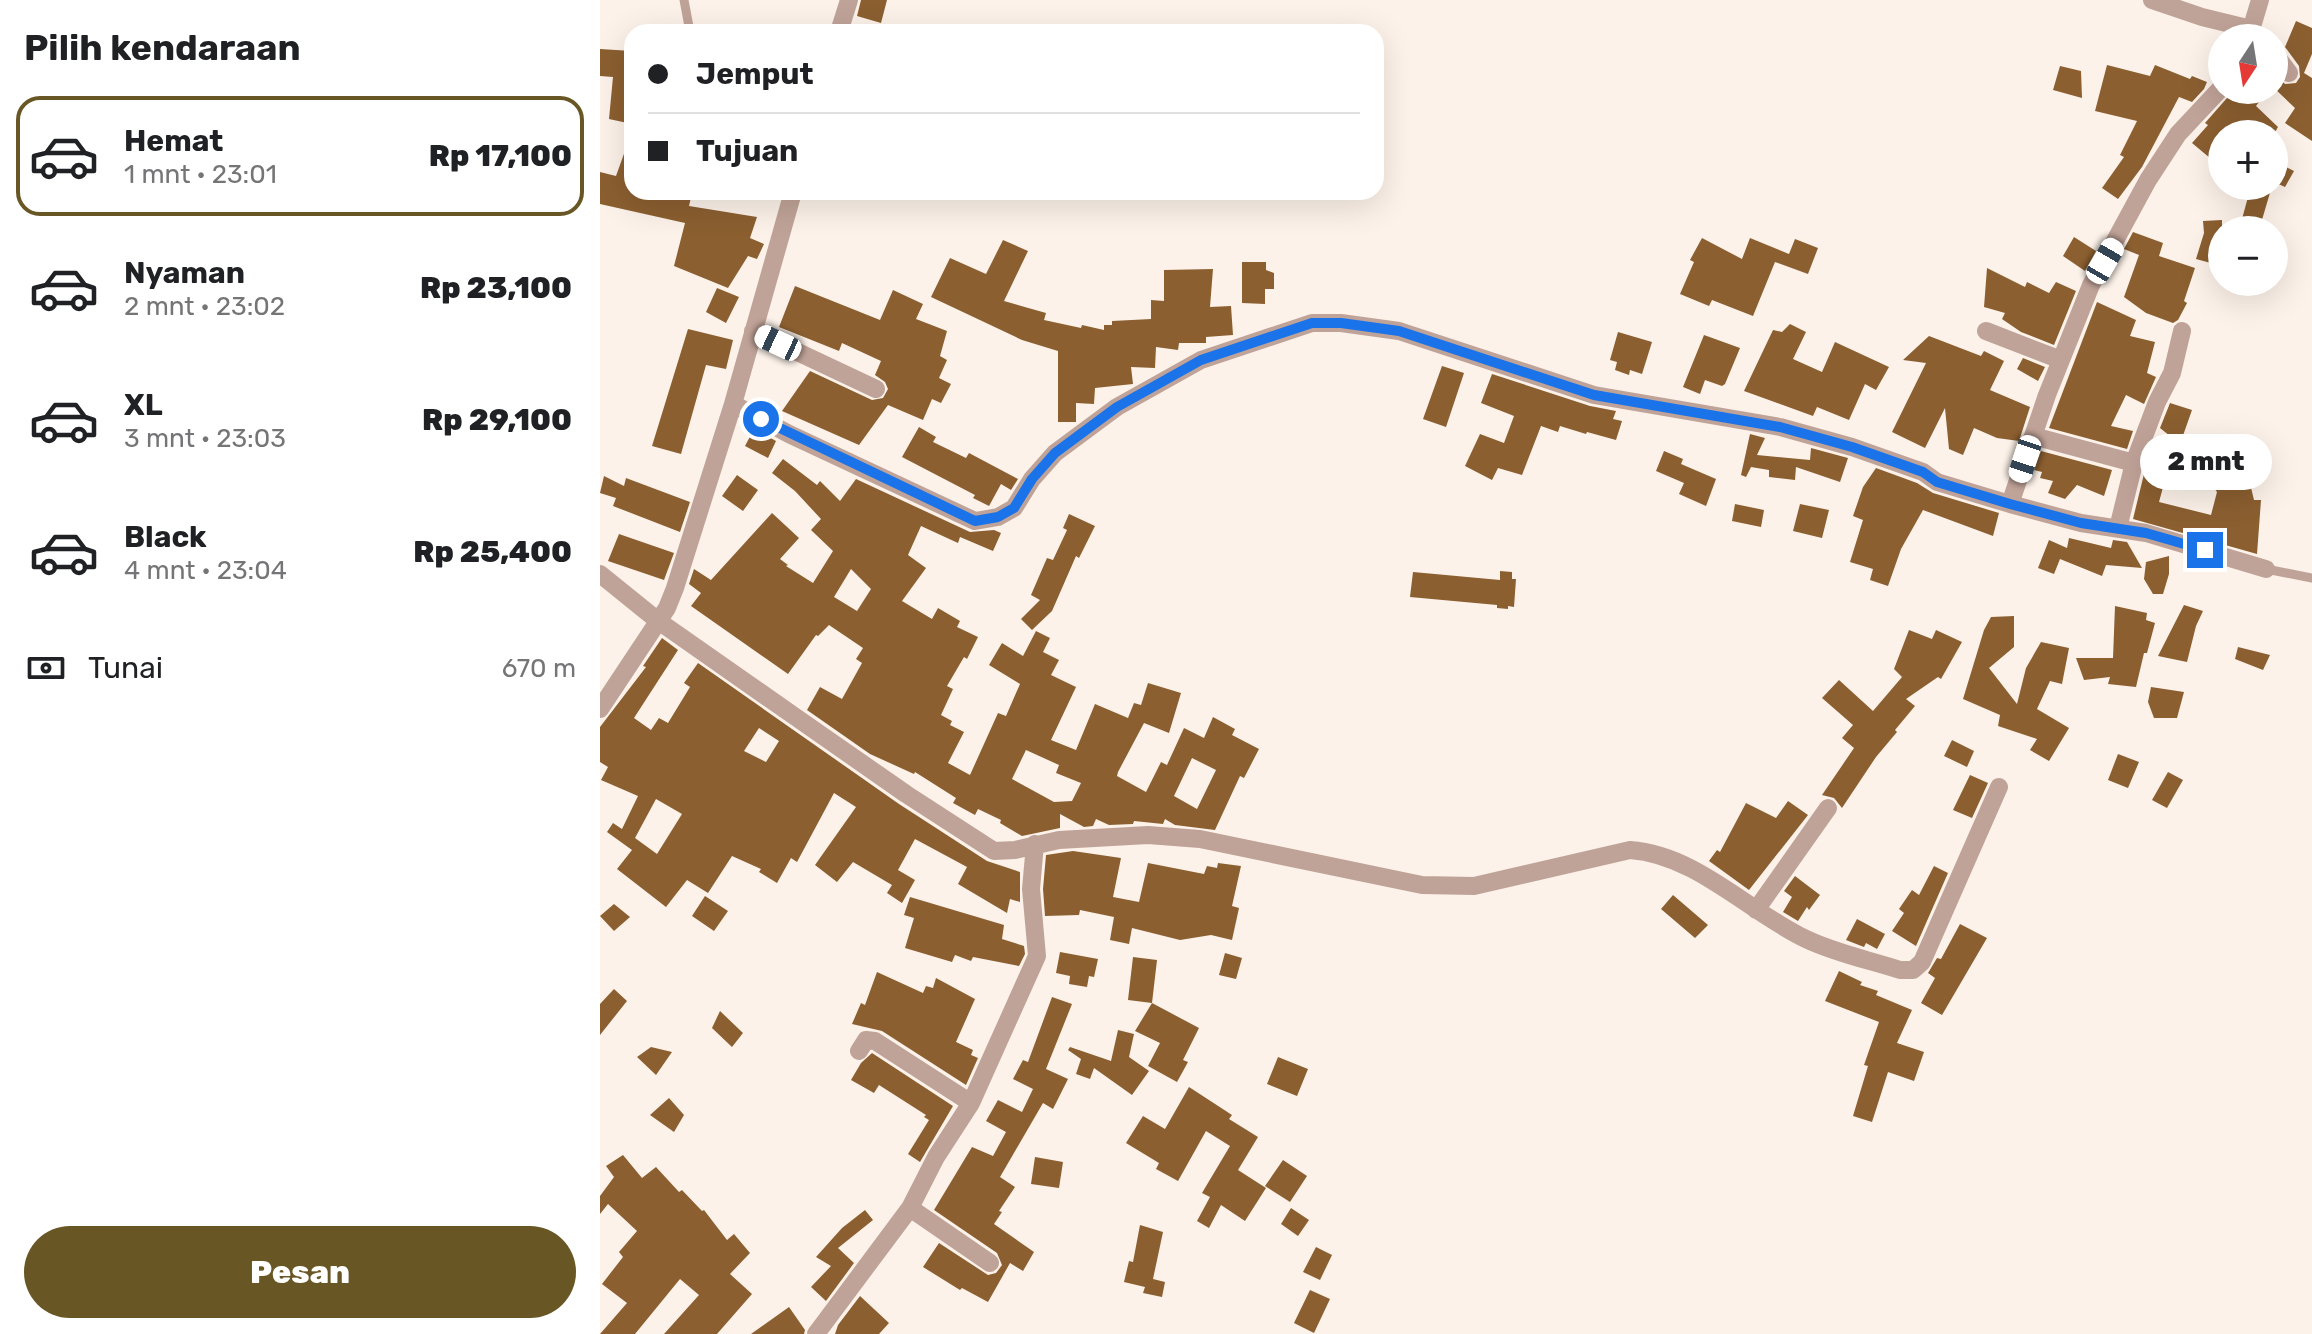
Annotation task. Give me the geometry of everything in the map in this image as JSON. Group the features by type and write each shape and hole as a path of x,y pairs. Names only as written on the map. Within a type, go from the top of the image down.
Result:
{"street":[{"path":"842,24 849,0"},
{"path":"2152,0 2225,24"},
{"path":"2257,24 2260,0"},
{"path":"2010,504 2091,285 2148,180 2178,134 2208,102"},
{"path":"600,709 667,608 675,588 733,404 791,200"},
{"path":"733,404 789,434 975,521 987,520 1014,508 1032,479 1055,453 1117,407 1201,360 1312,323 1341,323 1399,331 1594,395 1780,427 1852,447 1923,472 1937,482 2010,504 2081,523 2146,533 2266,569"},
{"path":"753,331 876,389"},
{"path":"1986,331 2061,360"},
{"path":"2118,528 2134,463 2157,402 2172,373 2182,331"},
{"path":"2033,436 2134,463"},
{"path":"600,574 657,620 906,794 994,851 1015,850 1059,840 1148,835 1200,839 1422,885 1474,886 1630,850 1648,851 1698,872 1807,940 1900,970 1913,970 1922,962 1941,922 1999,787"},
{"path":"1756,910 1828,808"},
{"path":"816,1334 910,1208 936,1157 971,1103 1037,956 1031,889 1035,844"},
{"path":"859,1051 866,1040 875,1041 971,1103"},
{"path":"910,1208 990,1263"}],"lane":[{"path":"684,0 688,24"},
{"path":"2266,569 2312,578"}],"building":[{"path":"861,0 887,0 881,23 857,16"},
{"path":"2296,21 2312,28 2312,54 2304,73 2312,78 2312,141 2288,125 2287,120 2295,108 2288,101 2288,84 2296,83 2300,77 2299,66 2288,51 2288,40"},
{"path":"600,49 624,50 624,122 609,119 613,77 600,76"},
{"path":"2107,65 2150,76 2155,65 2190,79 2192,76 2207,82 2192,102 2179,97 2142,167 2118,199 2102,188 2124,157 2120,155 2137,121 2095,111"},
{"path":"2060,66 2081,71 2082,98 2053,90"},
{"path":"2222,104 2258,104 2256,106 2271,120 2208,120 2208,125 2205,123"},
{"path":"2208,125 2208,156 2192,143"},
{"path":"624,154 624,200 690,200 689,206 757,217 750,238 764,244 757,259 748,256 728,288 674,266 685,223 600,204 600,172 616,176"},
{"path":"2288,168 2294,171 2288,182"},
{"path":"2247,200 2268,200 2263,216 2243,216"},
{"path":"2203,221 2208,221 2208,262 2196,259 2204,233"},
{"path":"2133,232 2163,243 2159,256 2195,268 2184,301 2187,303 2173,323 2146,313 2124,297 2139,255 2124,249"},
{"path":"2074,237 2096,251 2085,271 2063,256"},
{"path":"1702,238 1742,259 1750,238 1789,254 1795,239 1818,248 1808,274 1775,262 1753,316 1712,300 1709,306 1680,294 1694,262 1690,260"},
{"path":"1003,240 1028,251 1004,301 1046,313 1044,320 1104,330 1104,325 1112,325 1112,321 1151,319 1151,300 1164,301 1164,270 1213,269 1210,307 1231,306 1233,335 1206,337 1206,343 1179,343 1178,350 1156,347 1155,368 1131,367 1133,384 1095,388 1094,404 1076,403 1076,422 1058,422 1058,351 1022,340 931,297 950,258 986,274"},
{"path":"1242,262 1266,262 1266,270 1274,273 1274,289 1265,289 1265,304 1242,303"},
{"path":"1987,268 2025,287 2027,282 2049,293 2056,282 2076,291 2054,345 2021,332 2002,319 2005,313 1984,307"},
{"path":"795,286 880,320 893,290 923,304 916,319 947,331 940,356 947,360 939,378 951,384 941,403 932,399 923,420 888,405 859,445 782,411 810,371 872,400 883,398 888,389 885,382 875,375 881,361 842,343 839,351 779,327"},
{"path":"717,288 739,297 726,323 706,312"},
{"path":"2097,302 2136,320 2130,336 2155,342 2147,373 2156,377 2144,404 2126,395 2111,426 2133,431 2127,449 2049,428"},
{"path":"1790,324 1806,332 1793,359 1822,372 1835,342 1889,367 1876,390 1865,384 1849,420 1817,407 1813,416 1744,391 1773,330 1782,332"},
{"path":"688,329 733,340 726,369 706,365 681,454 652,446"},
{"path":"1618,332 1652,342 1642,374 1630,370 1629,375 1615,370 1617,362 1610,360"},
{"path":"1704,335 1740,348 1725,384 1722,386 1705,380 1700,394 1683,387"},
{"path":"1929,336 1981,356 1984,351 2004,361 1990,390 2030,407 2019,441 1997,438 1974,428 1963,455 1949,449 1945,408 1925,448 1892,432 1926,363 1903,360"},
{"path":"2023,358 2045,367 2038,381 2017,369"},
{"path":"1442,366 1464,373 1446,427 1423,419"},
{"path":"1492,374 1590,406 1616,411 1613,419 1622,421 1616,440 1560,426 1558,432 1541,426 1522,475 1498,468 1492,480 1465,466 1480,434 1504,443 1514,416 1481,403"},
{"path":"2170,403 2192,410 2180,444 2201,450 2211,435 2228,443 2223,457 2246,467 2254,500 2261,500 2257,554 2133,519 2144,474 2165,480 2159,502 2211,515 2217,492 2186,450 2180,472 2160,472 2170,436 2160,428"},
{"path":"919,427 936,437 933,442 966,458 969,453 1018,479 1011,490 1001,484 989,506 973,498 975,495 902,457"},
{"path":"754,429 776,441 768,458 745,446"},
{"path":"1750,434 1765,438 1757,455 1810,460 1811,448 1848,458 1840,482 1796,467 1795,480 1769,477 1769,470 1751,467 1746,477 1741,475"},
{"path":"1664,451 1683,459 1681,464 1716,479 1706,506 1679,494 1684,483 1656,471"},
{"path":"2041,451 2112,470 2104,496 2077,485 2065,499 2048,493 2053,481 2040,478 2042,472 2034,470"},
{"path":"783,459 817,485 820,481 840,501 856,479 970,532 994,530 1001,533 993,551 960,537 958,543 921,526 908,555 926,568 902,601 932,619 938,608 960,621 957,627 978,637 967,659 964,657 947,686 953,689 941,715 952,721 950,725 964,732 948,763 970,775 998,713 1006,716 1020,684 989,665 1002,643 1023,656 1036,631 1050,638 1043,652 1059,660 1051,675 1076,687 1051,740 1076,750 1095,704 1128,718 1134,703 1141,705 1148,683 1181,693 1169,733 1144,723 1118,772 1117,776 1146,792 1161,762 1167,765 1184,728 1204,738 1213,717 1235,729 1232,735 1259,749 1244,778 1240,776 1215,830 1175,825 1165,819 1163,824 1134,821 1133,824 1109,825 1096,819 1093,826 1084,827 1060,814 1060,828 1022,836 1000,823 1001,820 978,809 975,815 953,803 956,798 915,772 870,754 807,710 820,687 842,699 862,663 856,659 863,648 829,625 816,635 788,674 691,606 701,593 689,584 694,569 711,580 772,513 799,538 780,559 813,583 833,551 811,530 821,519 795,491 772,473","holes":["851,569 871,589 857,611 834,597","1026,750 1059,765 1056,773 1081,783 1072,801 1054,802 1012,779","1192,758 1216,770 1197,809 1174,796"]},
{"path":"1876,468 1917,483 1933,493 1999,513 1993,536 1923,510 1901,549 1888,586 1870,580 1873,569 1850,562 1863,520 1853,516 1863,487"},
{"path":"737,475 758,490 743,511 722,496"},
{"path":"604,476 624,486 626,478 690,502 680,532 613,506 616,498 600,493"},
{"path":"1735,504 1764,510 1761,527 1732,521"},
{"path":"1800,504 1829,510 1822,538 1793,531"},
{"path":"1069,514 1095,526 1079,558 1076,556 1052,611 1032,630 1021,619 1040,600 1031,595 1047,558 1053,560 1067,530 1063,528"},
{"path":"619,534 674,553 664,580 608,561"},
{"path":"2069,538 2111,548 2113,540 2127,542 2142,568 2106,565 2102,576 2060,559 2054,574 2038,568 2049,540 2067,548"},
{"path":"2169,556 2169,574 2163,594 2153,594 2144,579 2146,562"},
{"path":"1500,571 1512,572 1512,579 1516,579 1514,607 1508,606 1508,609 1497,608 1497,605 1410,597 1413,572 1500,580"},
{"path":"2184,605 2203,611 2187,662 2158,656"},
{"path":"2115,606 2147,613 2146,620 2155,623 2136,687 2108,684 2110,677 2084,680 2076,658 2113,658"},
{"path":"2014,616 2014,647 1989,668 2017,704 2026,668 2041,642 2069,648 2062,684 2050,681 2037,709 2069,728 2049,761 2030,750 2037,739 1998,726 2000,715 1963,699 1984,630 1991,617"},
{"path":"1909,630 1932,639 1936,630 1962,642 1941,679 1938,677 1906,699 1915,706 1842,808 1834,798 1822,795 1854,748 1842,738 1853,725 1822,698 1839,680 1873,711 1902,677 1894,669"},
{"path":"662,638 678,650 634,718 651,730 659,718 668,723 690,687 684,683 698,663 899,804 987,861 1020,872 1020,902 1010,899 1007,913 958,884 967,867 915,839 898,870 915,880 902,903 887,893 892,885 853,862 837,882 815,865 856,807 834,793 797,862 791,858 777,883 759,872 761,869 732,856 708,893 687,880 666,907 617,869 632,850 607,832 613,823 622,829 638,796 601,780 608,767 600,762 600,727 646,667 643,666","holes":["759,728 779,741 766,762 744,751","656,799 682,814 657,854 635,838"]},
{"path":"2238,647 2270,655 2263,670 2235,659"},
{"path":"2151,687 2184,692 2177,718 2154,718 2148,702"},
{"path":"1952,740 1974,751 1967,767 1944,756"},
{"path":"2118,754 2139,762 2128,788 2108,780"},
{"path":"2168,772 2183,780 2167,808 2152,800"},
{"path":"1970,775 1988,783 1972,818 1953,810"},
{"path":"1788,801 1808,815 1749,890 1709,861 1717,850 1720,852 1746,803 1776,818"},
{"path":"1073,851 1121,858 1113,897 1139,902 1148,863 1204,874 1207,866 1217,868 1218,863 1241,866 1232,906 1239,908 1232,940 1211,935 1180,940 1132,928 1129,944 1110,940 1114,917 1080,910 1079,915 1045,916 1043,889 1046,855"},
{"path":"1934,866 1948,873 1916,946 1892,931 1904,913 1899,909 1912,890 1919,895"},
{"path":"1795,876 1820,895 1798,921 1783,912 1792,897 1784,891"},
{"path":"1673,895 1708,925 1695,938 1661,909"},
{"path":"705,896 728,911 714,931 692,916"},
{"path":"910,897 1004,925 1002,939 1024,946 1025,954 1019,966 973,957 971,961 955,955 952,962 905,948 914,918 904,915"},
{"path":"614,904 630,917 614,931 600,916"},
{"path":"1857,919 1885,934 1877,949 1866,943 1864,947 1846,940"},
{"path":"1960,924 1987,938 1942,1015 1921,1003 1935,978 1928,973 1937,958 1941,959"},
{"path":"1060,952 1098,959 1094,977 1089,976 1087,987 1069,984 1070,976 1056,973"},
{"path":"1225,953 1242,958 1236,979 1219,975"},
{"path":"1133,957 1157,960 1152,1003 1128,1000"},
{"path":"1839,971 1862,982 1860,985 1878,991 1876,995 1912,1010 1897,1043 1924,1052 1914,1081 1888,1072 1872,1122 1853,1116 1868,1066 1864,1065 1879,1022 1825,1001"},
{"path":"877,972 923,993 926,986 933,988 936,978 975,999 956,1042 973,1050 971,1055 978,1058 966,1085 882,1031 852,1024 861,1003 865,1005"},
{"path":"614,989 627,1001 600,1035 600,1004"},
{"path":"1052,997 1072,1004 1046,1069 1068,1079 1053,1109 1043,1103 1000,1177 1015,1187 994,1224 1034,1252 1023,1271 1010,1263 988,1302 962,1288 960,1290 923,1267 939,1243 988,1275 996,1273 1002,1265 997,1253 934,1210 972,1147 993,1156 1006,1132 986,1121 998,1100 1022,1112 1033,1089 1013,1079 1023,1060 1028,1062"},
{"path":"1152,1003 1199,1028 1183,1060 1188,1062 1177,1082 1148,1066 1160,1043 1135,1031"},
{"path":"720,1011 743,1033 732,1047 712,1028"},
{"path":"1118,1030 1134,1034 1129,1057 1149,1071 1132,1095 1094,1068 1090,1079 1076,1074 1081,1059 1068,1050 1070,1047 1111,1061"},
{"path":"651,1047 672,1052 656,1075 637,1057"},
{"path":"872,1053 953,1106 920,1162 908,1154 929,1120 924,1117 926,1115 879,1085 874,1093 851,1080 861,1063"},
{"path":"1278,1057 1308,1069 1297,1096 1267,1084"},
{"path":"1189,1087 1232,1115 1229,1119 1258,1137 1238,1170 1266,1188 1245,1221 1221,1205 1209,1228 1197,1221 1210,1197 1202,1193 1230,1146 1206,1131 1178,1181 1156,1169 1159,1163 1126,1143 1143,1116 1165,1129"},
{"path":"669,1098 684,1115 674,1132 650,1115"},
{"path":"623,1155 642,1178 656,1167 679,1192 682,1190 704,1210 727,1240 734,1234 750,1253 730,1274 752,1294 717,1334 664,1334 699,1295 680,1279 635,1334 600,1334 627,1303 602,1284 623,1257 619,1252 637,1231 608,1204 600,1214 600,1196 614,1177 606,1166"},
{"path":"1035,1157 1063,1162 1059,1188 1031,1184"},
{"path":"1283,1160 1307,1176 1290,1202 1265,1186"},
{"path":"1291,1208 1309,1220 1298,1236 1281,1224"},
{"path":"865,1210 873,1220 838,1248 854,1263 826,1301 811,1287 831,1266 816,1257 842,1228"},
{"path":"1140,1225 1163,1232 1153,1279 1165,1282 1162,1297 1143,1293 1145,1287 1124,1282 1129,1261 1133,1262"},
{"path":"1316,1247 1332,1255 1320,1280 1303,1272"},
{"path":"1310,1290 1330,1299 1314,1333 1294,1323"},
{"path":"860,1296 889,1323 879,1334 835,1334 838,1325"},
{"path":"789,1307 805,1330 804,1334 751,1334"}],"route":[{"path":"761,419 975,521 987,520 1014,508 1032,479 1055,453 1117,407 1201,360 1312,323 1341,323 1399,331 1594,395 1780,427 1852,447 1923,472 1937,482 2010,504 2081,523 2146,533 2205,550"}]}
